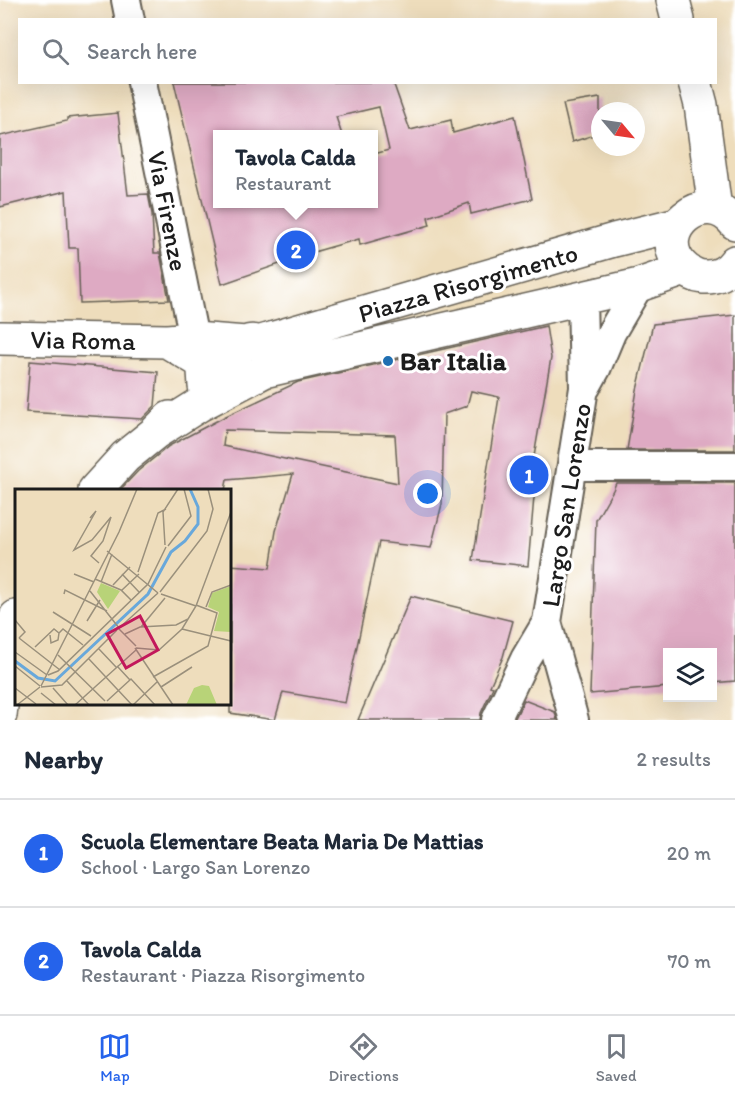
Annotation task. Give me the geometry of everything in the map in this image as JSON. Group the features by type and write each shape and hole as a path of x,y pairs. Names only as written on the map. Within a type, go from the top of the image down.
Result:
{"main road":[{"path":"673,0 678,18"},
{"path":"696,84 725,216"},
{"name":"Piazza Risorgimento","path":"251,360 614,240 678,224 685,216 695,211 705,208 725,216"},
{"path":"678,224 674,233 674,253 678,262 685,269 694,275 716,276 726,272 734,264"},
{"path":"582,297 591,266 614,240"},
{"name":"Piazza Risorgimento","path":"251,360 582,297 639,285 685,269"},
{"name":"Via Roma","path":"0,338 180,340"},
{"path":"180,340 189,350 251,360"},
{"path":"180,340 202,362 205,386"},
{"path":"156,432 205,386 251,360"},
{"path":"96,489 125,456 156,432 199,405 251,360"},
{"path":"0,715 9,639 15,620"}],"street":[{"path":"126,0 129,18"},
{"name":"Via Firenze","path":"142,84 180,340"},
{"name":"Largo San Lorenzo","path":"585,388 596,369 611,333 639,285"},
{"name":"Largo San Lorenzo","path":"547,622 585,388 582,297"},
{"path":"572,465 735,466"},
{"path":"496,720 525,659 547,622"},
{"path":"547,622 574,720"}],"building":[{"path":"174,84 394,84 410,130 451,120 453,133 515,116 532,199 471,214 469,203 428,217 430,225 360,245 359,239 222,284"},
{"path":"600,98 600,102 591,102 591,136 572,142 563,104"},
{"path":"118,113 128,195 148,194 152,214 154,253 160,253 169,300 80,303 78,248 69,248 66,191 0,207 0,136 67,121 67,118"},
{"path":"735,315 735,450 627,450 637,390 653,324"},
{"path":"546,326 551,358 527,497 534,497 528,566 473,560 499,397 471,391 467,406 444,414 442,504 431,548 379,542 345,703 283,692 275,720 230,713 231,565 270,568 276,531 293,474 227,480 225,489 121,489 138,471 169,446 298,382","holes":["225,430 395,435 398,483 223,446"]},
{"path":"30,361 158,372 155,406 142,419 26,412"},
{"path":"616,483 735,483 735,681 717,683 717,648 663,648 663,687 590,694 596,520"},
{"path":"411,596 513,621 503,657 490,686 493,687 480,720 358,720"},
{"path":"524,700 555,712 557,720 514,720"}],"place":[{"name":"Tavola Calda","path":"296,250"},
{"name":"Bar Italia","path":"388,361"},
{"name":"Scuola Elementare Beata Maria De Mattias","path":"529,475"}]}
